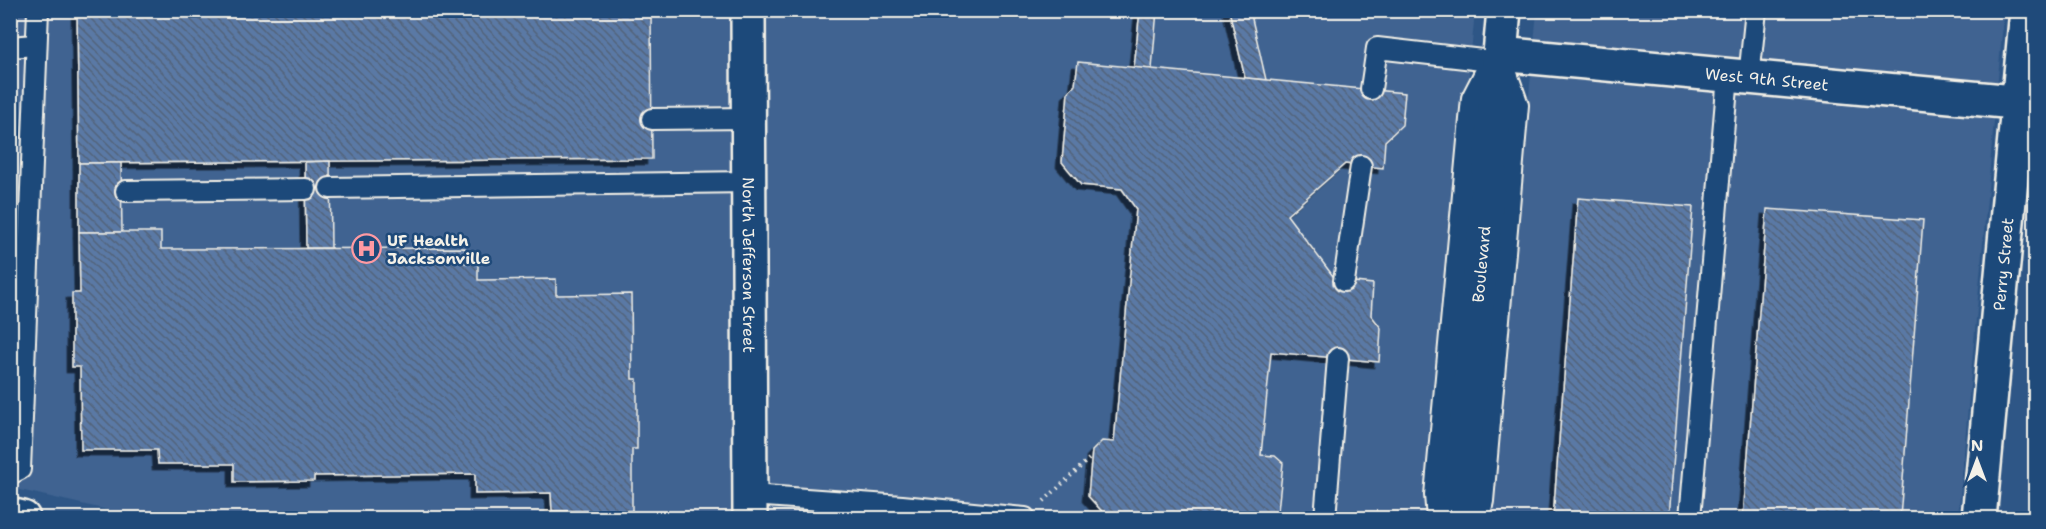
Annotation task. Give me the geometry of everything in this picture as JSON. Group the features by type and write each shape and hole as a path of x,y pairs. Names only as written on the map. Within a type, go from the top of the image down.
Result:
{"street":[{"name":"North Jefferson Street","path":"748,10 751,507"},
{"name":"Boulevard","path":"1458,519 1497,59 1504,10"},
{"name":"Perry Street","path":"1979,519 2027,103 2026,10"},
{"name":"West 9th Street","path":"1497,59 1739,77 2027,103"},
{"path":"10,515 23,519"}],"lane":[{"path":"10,474 20,468 38,10"},
{"path":"1690,519 1739,77 1756,10"},
{"path":"10,47 35,45"},
{"path":"1371,89 1377,48 1497,59"},
{"path":"1437,519 1435,495 1472,98 1497,59"},
{"path":"1479,519 1483,501 1518,105 1497,59"},
{"path":"652,119 750,118"},
{"path":"1344,281 1361,166"},
{"path":"330,188 750,182"},
{"path":"126,191 306,189"},
{"path":"1325,519 1338,358"},
{"path":"751,507 902,506 1025,519"}],"path":[{"path":"1043,503 1092,456"}],"shaded area":[{"path":"11,11 1475,11 1427,518 143,518 11,488"},
{"path":"1537,11 2004,11 1958,518 1489,518"}],"building":[{"path":"77,10 651,10 652,159 79,163"},
{"path":"1140,10 1157,10 1152,69 1134,68"},
{"path":"1229,10 1250,10 1266,80 1245,78"},
{"path":"1078,62 1405,93 1402,125 1385,141 1383,168 1345,164 1287,215 1336,280 1373,284 1371,315 1381,328 1379,362 1271,352 1261,455 1275,456 1283,463 1278,511 1270,518 1108,518 1088,496 1092,451 1102,441 1114,442 1136,209 1122,189 1081,185 1062,162 1068,93 1075,85"},
{"path":"330,161 331,248 306,248 305,162"},
{"path":"79,163 121,163 122,232 79,232"},
{"path":"1578,198 1693,207 1669,518 1553,518"},
{"path":"1767,209 1923,220 1900,518 1743,518"},
{"path":"79,232 161,232 161,249 465,248 465,263 478,263 478,280 556,279 556,295 631,294 632,379 637,379 637,449 632,449 632,511 552,511 551,493 475,494 475,474 314,476 314,481 234,482 234,464 158,464 157,450 81,450 80,367 72,367 72,293 80,293"}],"place":[{"name":"UF Health Jacksonville","path":"366,249"}]}
